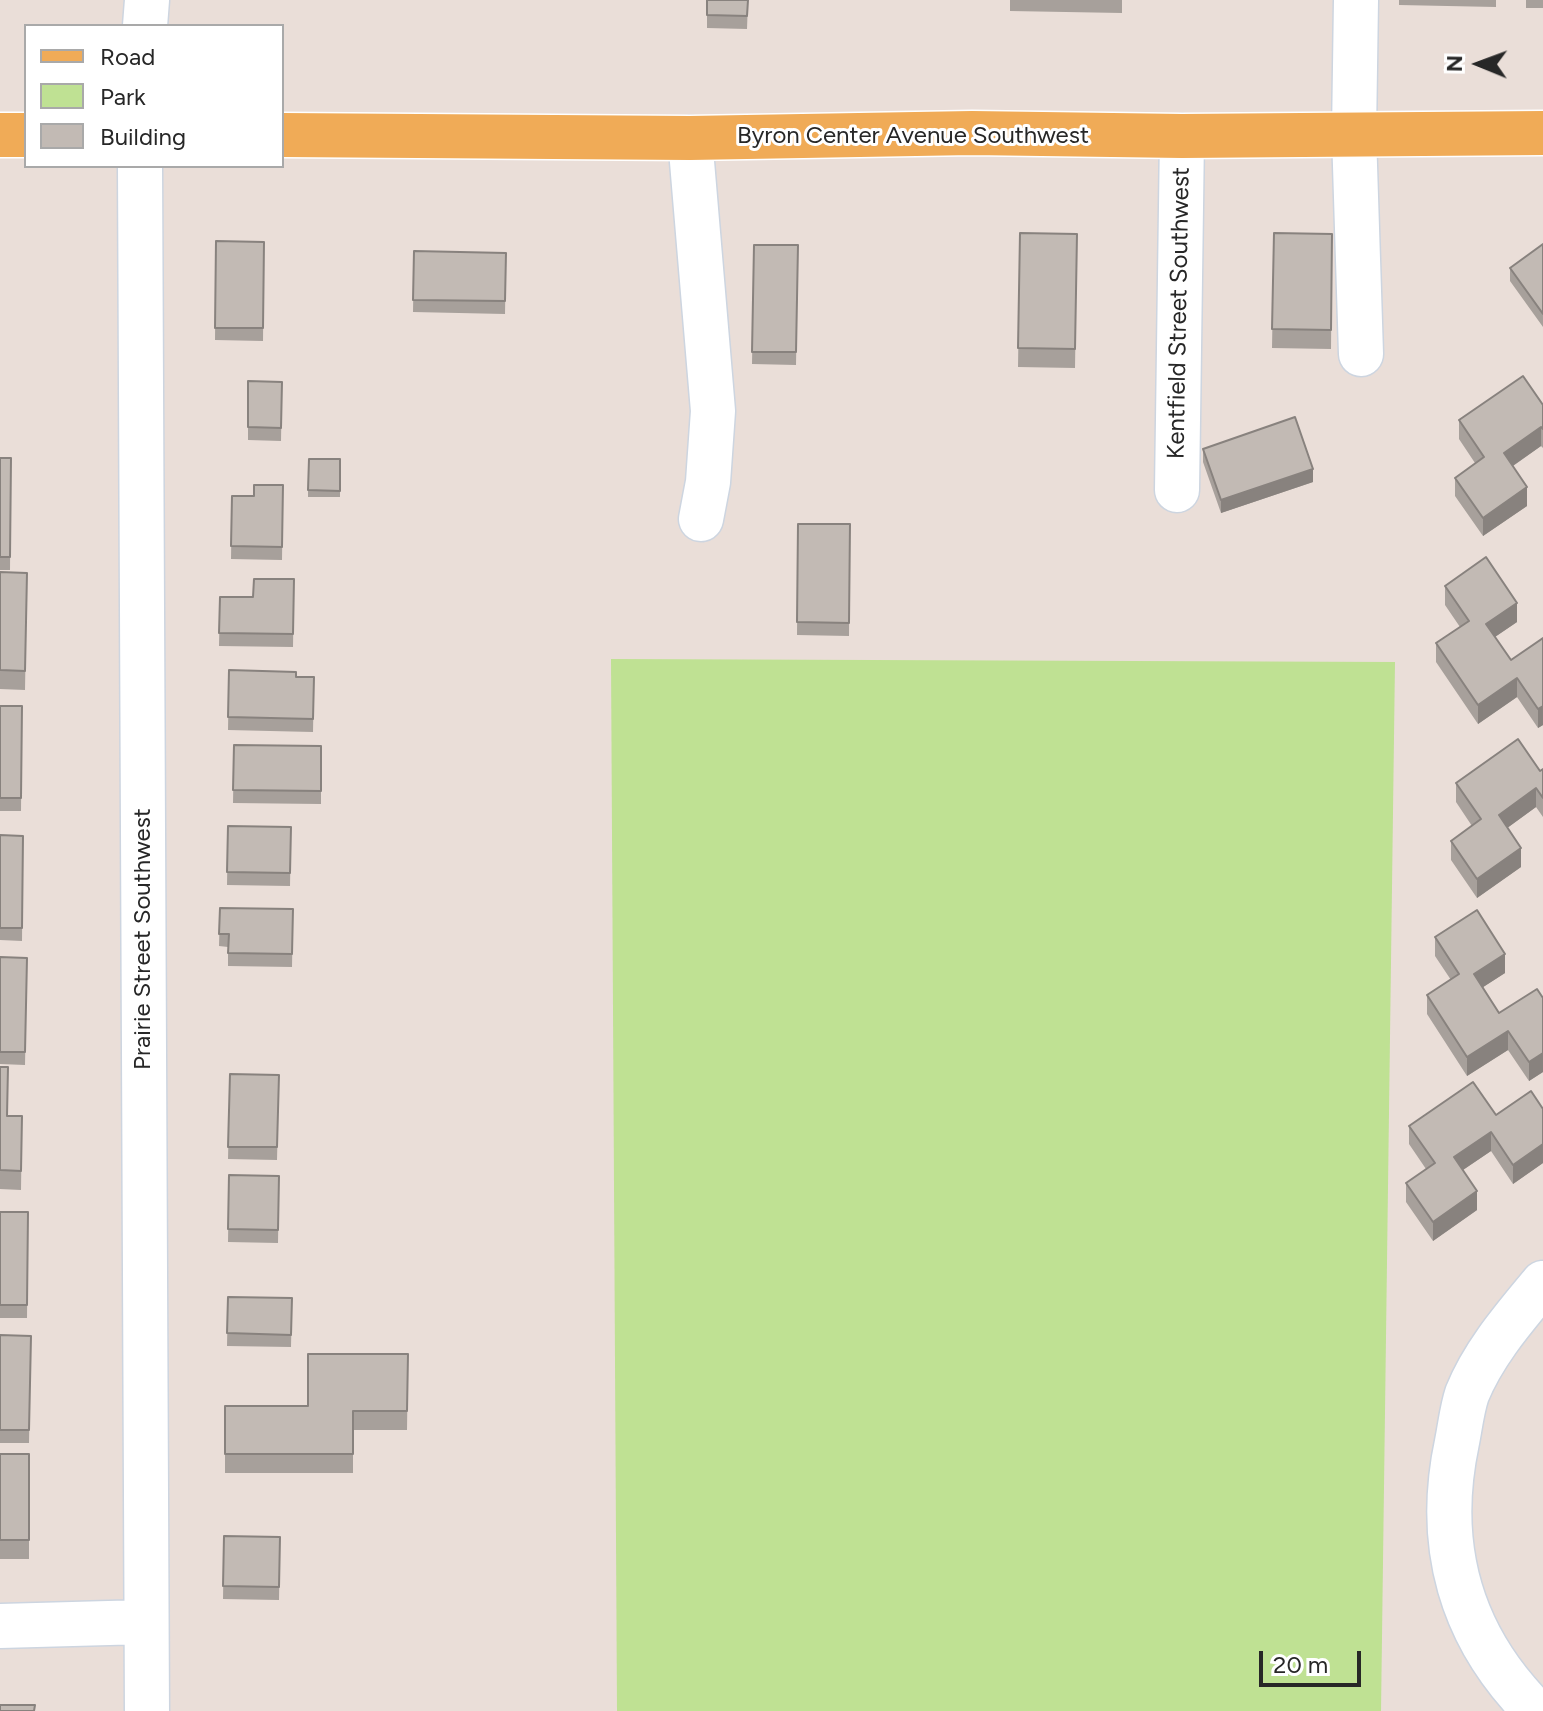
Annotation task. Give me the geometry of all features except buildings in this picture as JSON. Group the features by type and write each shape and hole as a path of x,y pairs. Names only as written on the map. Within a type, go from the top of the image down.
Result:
{"main road":[{"name":"Byron Center Avenue Southwest","path":"284,135 690,138 972,133 1182,136 1543,133"},
{"path":"0,135 24,135"}],"street":[{"path":"145,24 147,0"},
{"path":"1356,0 1354,134 1361,354"},
{"name":"Kentfield Street Southwest","path":"1177,490 1182,136"},
{"path":"690,138 713,411 708,482 701,519"},
{"name":"Prairie Street Southwest","path":"140,168 147,1711"},
{"path":"1535,1711 1516,1692 1488,1653 1467,1611 1454,1569 1449,1523 1449,1478 1467,1395 1502,1332 1543,1283"},
{"path":"0,1626 145,1622"}],"green space":[{"path":"611,659 1395,662 1381,1711 617,1711"}]}
